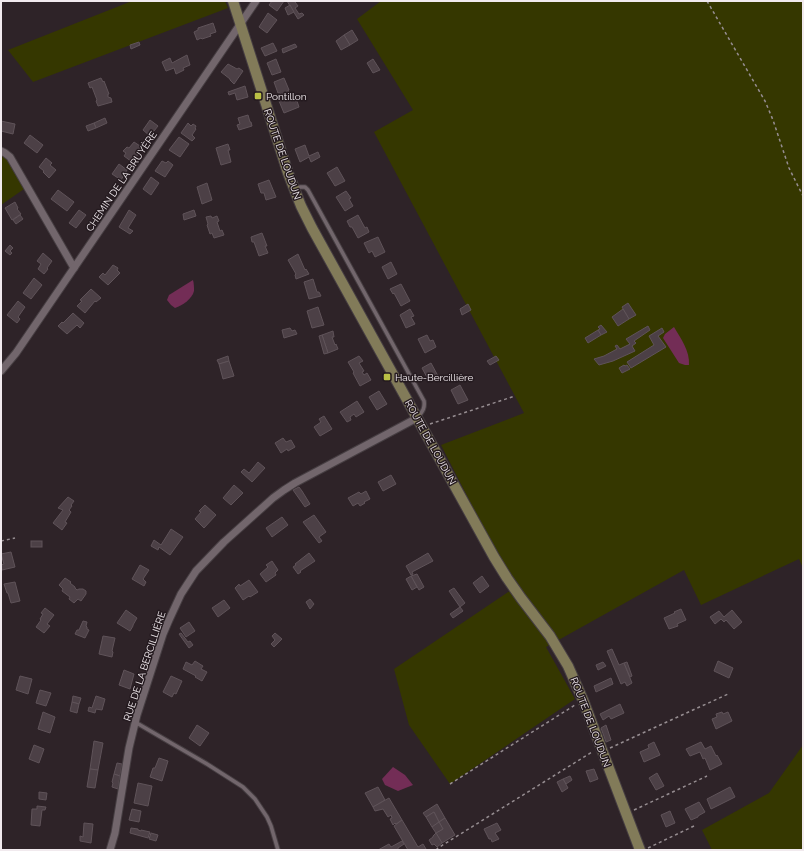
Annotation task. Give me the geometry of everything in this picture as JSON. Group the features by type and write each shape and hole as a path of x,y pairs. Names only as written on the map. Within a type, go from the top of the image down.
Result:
{"main road":[{"name":"ROUTE DE LOUDUN","path":"233,1 294,190 312,228 494,557 507,578 550,636 571,672 640,850"}],"street":[{"name":"CHEMIN DE LA BRUYÈRE","path":"1,371 16,353 256,1"},
{"path":"1,151 10,157 74,268"},
{"name":"RUE DE LA BERCILLIÈRE","path":"110,850 115,833 129,748 142,696 168,620 188,582 205,561 224,542 284,490 420,422"}],"lane":[{"path":"294,190 300,187 305,187 308,190 424,401 425,406 420,422"},
{"path":"135,722 243,787 255,799 266,817 271,826 278,850"}],"path":[{"path":"708,1 765,101 790,168 803,196"},
{"path":"420,422 515,396"},
{"path":"1,540 15,538"},
{"path":"436,850 602,749 728,694"},
{"path":"450,784 583,700"},
{"path":"626,814 707,776"},
{"path":"644,850 694,826"}],"shaded area":[{"path":"132,1 225,1 228,8 33,82 8,50"},
{"path":"381,1 803,1 803,568 799,559 701,605 684,570 546,647 575,699 450,784 409,725 394,669 514,588 441,445 524,413 374,132 413,110 357,19"},
{"path":"1,155 9,161 24,189 1,205"},
{"path":"193,280 194,291 189,299 175,308 171,305 167,300 169,295"},
{"path":"674,327 687,350 689,365 679,363 663,338 665,334"},
{"path":"803,745 803,850 712,850 702,830 769,793"},
{"path":"393,767 405,775 413,785 398,791 385,785 382,779"}],"building":[{"path":"272,1 284,1 277,11 269,5"},
{"path":"287,1 296,1 295,2 298,6 295,8 299,14 302,13 304,15 298,19"},
{"path":"290,5 294,12 288,15 285,8"},
{"path":"268,13 277,20 267,33 259,27"},
{"path":"213,23 216,32 210,34 211,36 197,40 194,32 198,30 198,28"},
{"path":"352,30 358,40 350,45 344,35"},
{"path":"344,35 350,45 341,50 336,41"},
{"path":"139,42 140,45 131,49 130,45"},
{"path":"273,43 277,51 265,56 261,48"},
{"path":"295,44 297,47 283,53 282,49"},
{"path":"187,55 190,65 183,68 184,70 176,74 174,68 166,71 162,62 170,58 172,63"},
{"path":"276,59 281,72 272,75 267,63"},
{"path":"373,59 380,70 373,73 367,63"},
{"path":"228,64 243,71 234,84 221,72"},
{"path":"101,78 103,82 104,81 109,94 108,97 111,98 112,102 98,106 92,87 90,88 88,83"},
{"path":"284,78 289,93 281,96 280,93 278,93 274,82"},
{"path":"245,86 248,97 237,100 235,93 229,95 228,92"},
{"path":"295,95 299,107 284,113 279,101"},
{"path":"248,115 252,126 239,130 237,125 240,124 238,118"},
{"path":"105,118 107,123 96,128 94,123"},
{"path":"150,120 158,126 150,136 143,130"},
{"path":"1,121 15,124 13,134 1,131"},
{"path":"94,123 96,128 88,131 86,126"},
{"path":"188,123 191,126 193,124 196,126 196,129 192,135 195,138 192,141 181,133"},
{"path":"30,135 43,145 37,153 24,143"},
{"path":"179,137 189,144 180,157 169,150"},
{"path":"134,142 143,148 132,162 124,156 126,153 123,151 127,147 129,148"},
{"path":"228,144 231,162 221,165 216,148"},
{"path":"305,145 309,156 318,152 320,157 311,162 309,157 300,162 295,149"},
{"path":"46,158 52,163 50,165 56,170 49,178 39,167"},
{"path":"162,161 166,163 168,161 173,165 165,177 155,171"},
{"path":"119,164 127,170 121,180 112,174"},
{"path":"337,167 345,181 335,186 327,173"},
{"path":"151,177 159,183 151,195 143,189"},
{"path":"269,180 276,197 266,200 264,193 261,193 258,184"},
{"path":"207,183 212,200 202,204 197,187"},
{"path":"58,190 74,202 67,211 51,199"},
{"path":"346,191 351,198 349,199 353,206 345,211 336,197"},
{"path":"15,202 18,208 17,209 21,214 12,220 5,208"},
{"path":"79,210 86,215 76,228 69,223"},
{"path":"129,210 136,215 128,228 133,231 130,234 119,227"},
{"path":"194,210 196,216 184,220 183,214"},
{"path":"20,215 23,219 16,224 13,220"},
{"path":"358,215 369,232 358,238 347,221"},
{"path":"211,216 212,218 217,216 220,231 222,230 224,235 214,238 212,233 210,234 206,217"},
{"path":"262,233 268,253 259,256 251,237"},
{"path":"378,237 385,252 375,257 372,251 369,253 364,243"},
{"path":"10,245 13,248 10,251 12,253 10,255 5,251"},
{"path":"43,253 52,261 44,274 38,269 41,264 37,261"},
{"path":"298,254 305,270 306,269 309,274 296,279 296,274 288,260"},
{"path":"391,262 397,274 388,279 382,267"},
{"path":"113,265 118,268 117,270 120,273 108,285 99,277 103,273 105,275"},
{"path":"34,278 42,285 31,299 23,293"},
{"path":"313,279 317,292 319,292 321,296 309,299 304,282"},
{"path":"401,284 410,301 401,306 390,289"},
{"path":"91,289 101,298 96,302 95,301 85,313 77,306 82,301 80,300"},
{"path":"18,301 25,307 18,317 20,319 17,323 7,315"},
{"path":"628,303 636,315 629,319 622,307"},
{"path":"468,304 471,310 462,315 460,309"},
{"path":"318,307 324,325 312,328 307,311"},
{"path":"410,309 414,316 411,317 415,324 406,328 400,315"},
{"path":"623,309 629,319 618,326 612,317"},
{"path":"73,313 84,323 80,328 77,325 67,334 58,326"},
{"path":"601,325 607,332 601,335 598,327"},
{"path":"648,326 650,330 634,341 636,343 632,346 635,351 613,361 599,365 594,359 604,356 617,349 615,346 617,345 620,349 630,344 626,339"},
{"path":"290,328 292,331 295,330 297,334 284,338 282,330"},
{"path":"662,328 664,332 658,336 666,347 631,368 627,362 654,345 649,336"},
{"path":"598,330 601,335 588,343 585,338"},
{"path":"333,331 334,337 332,337 338,349 328,353 322,335"},
{"path":"322,335 328,353 324,354 319,336"},
{"path":"427,335 430,341 433,340 436,347 425,353 418,339"},
{"path":"228,356 229,361 219,364 217,360"},
{"path":"359,356 363,361 359,363 364,371 362,372 364,375 367,373 371,380 360,386 348,362"},
{"path":"496,356 499,360 490,365 487,361"},
{"path":"229,361 234,376 223,379 219,364"},
{"path":"431,363 438,376 429,381 422,368"},
{"path":"627,365 630,369 622,373 619,368"},
{"path":"460,385 468,400 458,404 451,390"},
{"path":"379,391 387,404 377,410 369,397"},
{"path":"357,401 364,412 356,417 354,414 350,417 351,420 347,422 340,412"},
{"path":"324,416 332,429 320,436 314,427 321,422 319,419"},
{"path":"283,438 286,442 291,440 295,447 288,451 287,449 281,453 275,443"},
{"path":"258,462 265,468 252,482 241,472 244,469 249,473"},
{"path":"391,475 396,484 383,491 378,482"},
{"path":"234,485 243,493 231,505 223,498"},
{"path":"299,487 310,504 305,507 293,490"},
{"path":"366,491 370,499 360,506 358,503 353,506 348,498 359,492 361,494"},
{"path":"68,497 74,501 69,510 71,512 65,522 67,523 62,530 53,523 63,510 58,508"},
{"path":"205,505 216,515 204,528 195,519 201,512 199,511"},
{"path":"314,515 326,532 319,537 322,541 319,543 303,522"},
{"path":"282,517 288,525 272,537 266,528"},
{"path":"171,529 183,537 170,555 159,547 158,550 151,546 154,540 161,545"},
{"path":"31,541 42,541 42,547 31,547"},
{"path":"11,552 15,567 2,570 1,565 4,564 1,554"},
{"path":"309,553 315,561 298,574 293,567"},
{"path":"428,553 433,561 412,572 413,574 411,575 406,566"},
{"path":"272,561 278,570 275,573 276,575 266,582 260,574 268,567 266,565"},
{"path":"140,565 149,570 143,579 146,582 144,586 132,579"},
{"path":"417,574 424,587 419,590 411,576"},
{"path":"411,576 417,587 412,590 406,579"},
{"path":"482,576 489,586 480,593 473,583"},
{"path":"65,578 71,582 70,583 77,590 83,589 86,591 86,594 81,601 78,599 74,603 69,599 70,597 62,591 63,589 59,585"},
{"path":"249,580 258,592 243,600 235,588 239,584 240,586"},
{"path":"15,582 20,601 11,603 4,584"},
{"path":"454,588 465,603 460,607 449,591"},
{"path":"310,599 314,604 310,609 306,602"},
{"path":"224,600 230,608 218,617 212,608"},
{"path":"460,607 463,611 453,618 450,614"},
{"path":"45,608 54,615 47,624 50,626 44,633 36,627 41,620 40,619 43,614 41,613"},
{"path":"681,609 686,620 677,624 678,626 669,629 664,618"},
{"path":"126,610 137,618 130,631 117,623"},
{"path":"732,610 742,622 734,629 726,620 724,622 721,619 715,624 710,617 719,611 724,617"},
{"path":"83,621 87,622 86,626 89,630 85,638 75,634 77,630 79,630"},
{"path":"189,622 195,631 186,637 180,628"},
{"path":"181,633 188,642 190,641 193,645 189,648 179,634"},
{"path":"275,633 282,639 274,647 271,644 275,640 272,636"},
{"path":"103,636 115,638 112,657 99,654"},
{"path":"612,649 619,665 624,663 632,683 627,686 625,682 621,684 607,651"},
{"path":"195,661 203,666 201,669 207,672 202,681 183,669 186,662 192,665"},
{"path":"718,661 733,668 729,678 714,671"},
{"path":"603,662 606,666 598,670 596,665"},
{"path":"627,662 632,676 630,677 624,663"},
{"path":"124,670 134,674 130,689 119,685"},
{"path":"20,676 32,679 28,694 16,690"},
{"path":"171,676 182,681 176,694 174,693 172,697 163,692"},
{"path":"611,678 613,684 596,692 594,686"},
{"path":"40,690 51,693 46,706 36,703"},
{"path":"73,696 81,698 79,704 72,702"},
{"path":"96,696 105,699 102,710 96,709 95,713 88,711 89,707 92,708"},
{"path":"72,702 79,704 77,713 70,711"},
{"path":"620,704 624,713 611,719 609,716 603,720 600,714"},
{"path":"43,712 55,717 50,733 38,729"},
{"path":"722,712 723,714 728,712 732,721 716,729 712,719 717,717 716,714"},
{"path":"197,725 209,733 200,746 189,738"},
{"path":"606,725 611,740 606,742 601,728"},
{"path":"94,741 103,743 98,770 90,769"},
{"path":"654,742 660,755 644,762 640,752 649,748 648,745"},
{"path":"701,742 705,749 711,746 722,764 710,770 705,758 703,759 700,752 690,756 686,749"},
{"path":"34,745 44,749 39,763 29,759"},
{"path":"159,758 168,761 162,781 150,777"},
{"path":"117,763 122,764 120,776 114,774"},
{"path":"90,769 98,770 95,788 87,787"},
{"path":"594,769 598,779 590,782 586,771"},
{"path":"657,773 664,786 656,790 649,778"},
{"path":"114,774 120,776 118,789 112,787"},
{"path":"570,776 572,780 566,784 563,779"},
{"path":"563,779 568,788 562,792 557,782"},
{"path":"138,783 152,786 148,806 134,803"},
{"path":"378,787 385,800 373,807 365,793"},
{"path":"730,787 735,797 711,809 707,799"},
{"path":"39,792 47,793 46,800 39,799"},
{"path":"389,798 402,820 393,825 390,819 392,818 391,815 388,817 383,809 375,811 373,807"},
{"path":"699,802 705,812 691,820 685,809"},
{"path":"437,804 445,818 439,822 434,812 426,817 423,813"},
{"path":"37,806 46,807 45,810 42,810 40,826 31,825 32,809 37,809"},
{"path":"132,809 141,811 139,822 129,820"},
{"path":"670,811 675,823 666,827 661,815"},
{"path":"434,812 439,822 432,827 426,817"},
{"path":"445,818 455,835 442,843 436,833 443,829 439,822"},
{"path":"402,820 418,847 423,844 426,849 408,850 394,826"},
{"path":"439,822 443,829 436,833 432,827"},
{"path":"84,823 93,824 91,843 80,841 80,836 83,837"},
{"path":"497,823 501,830 495,833 499,839 492,842 484,829"},
{"path":"131,828 150,832 148,838 130,833"},
{"path":"151,833 158,835 156,841 149,839"},
{"path":"436,833 442,843 437,847 434,844 432,845 429,840"},
{"path":"402,841 404,844 397,850 378,850 389,844 391,847"}],"place":[{"name":"Pontillon","path":"258,96"},
{"name":"Haute-Bercillière","path":"387,377"}]}
